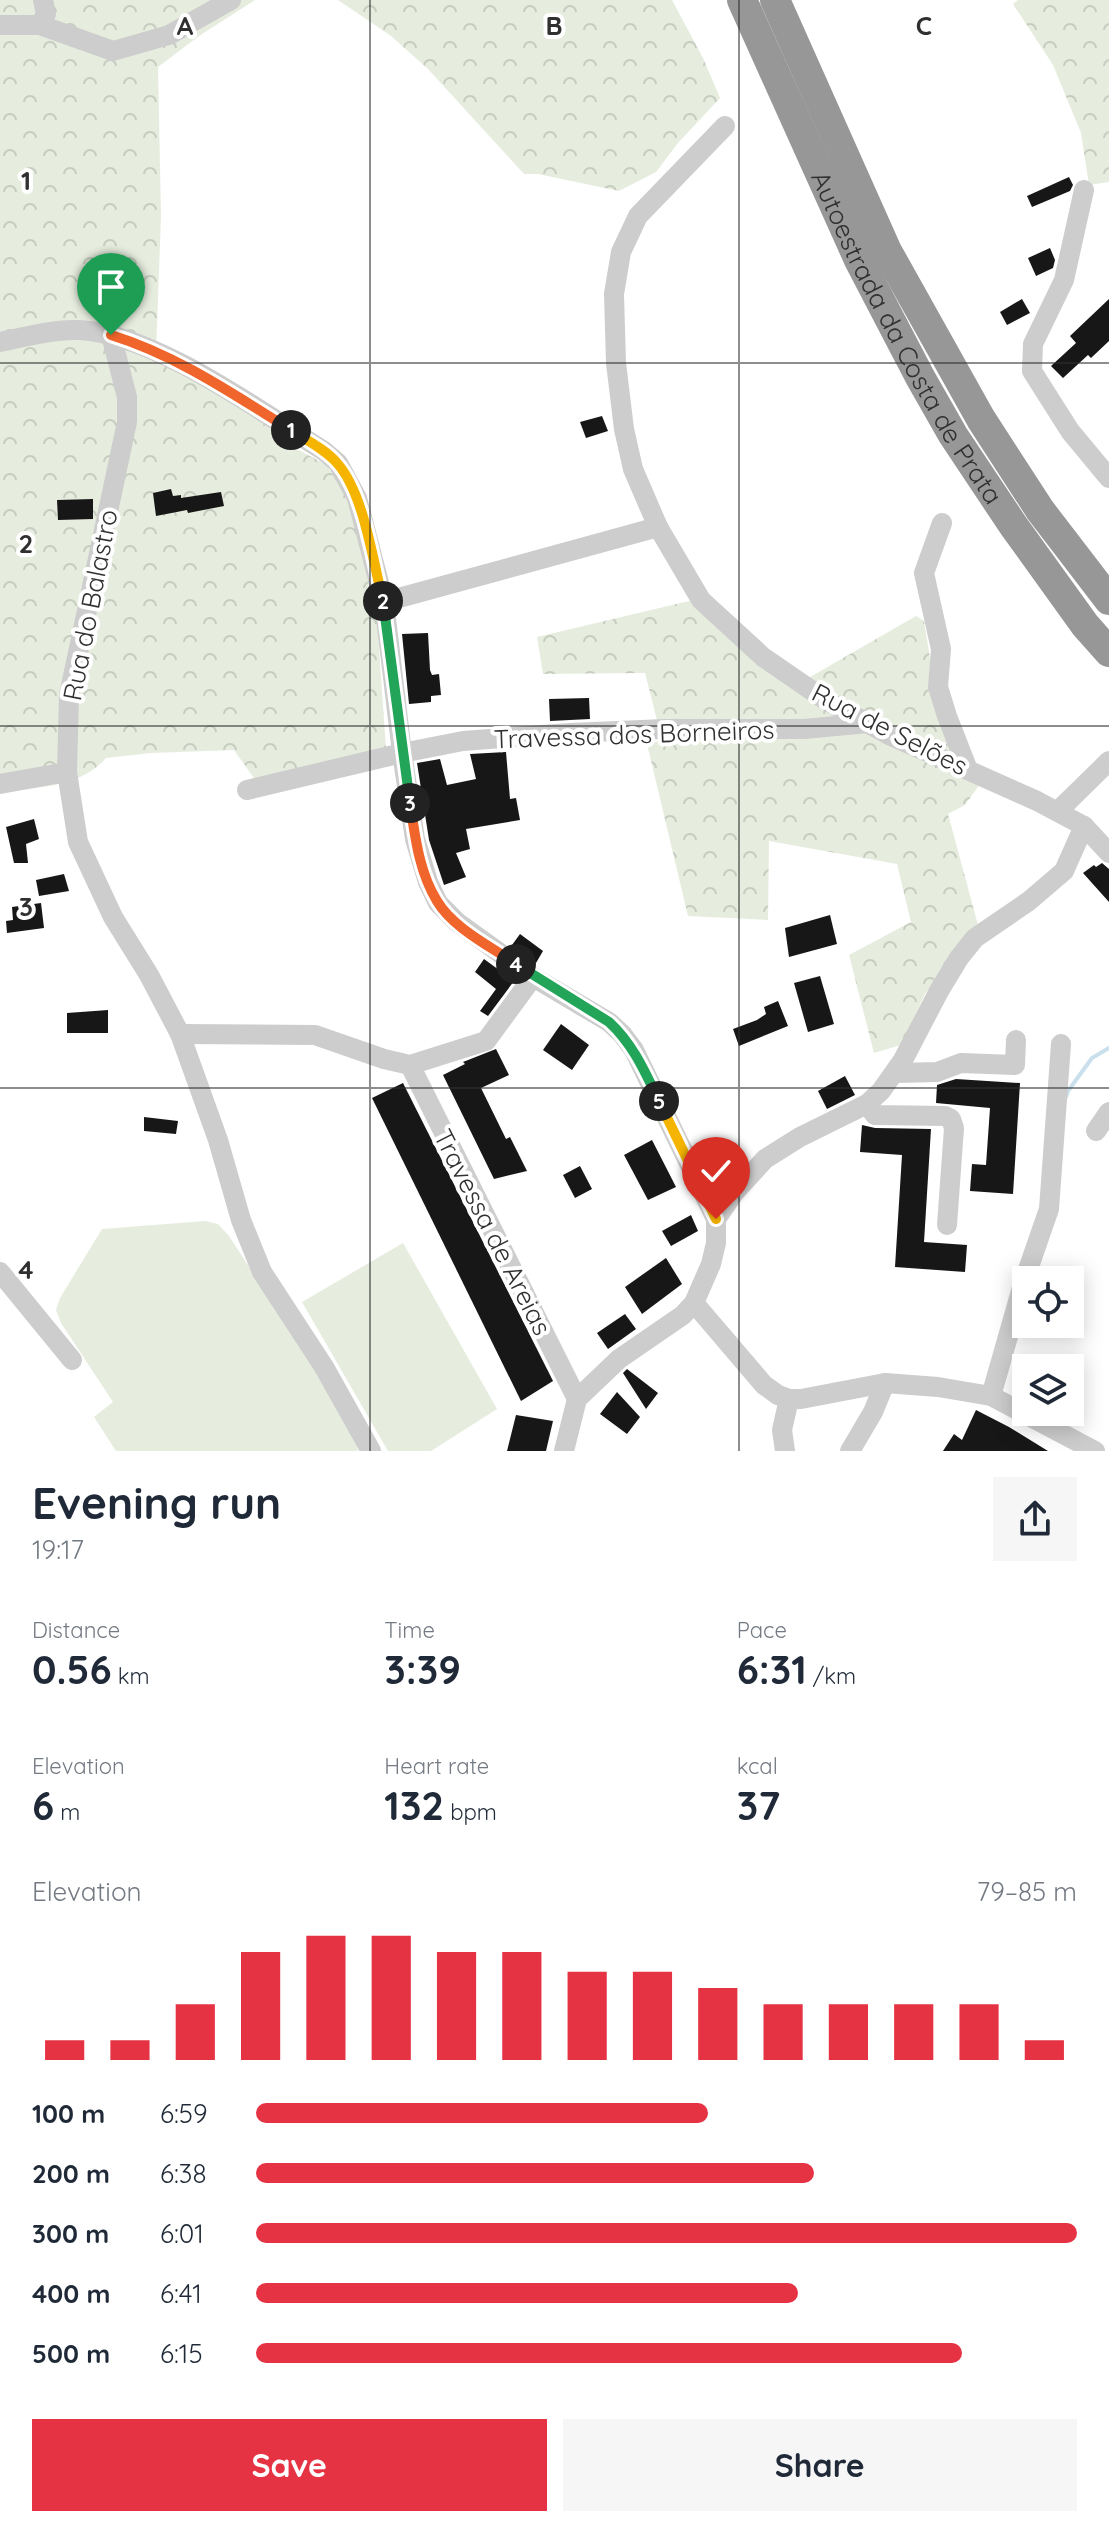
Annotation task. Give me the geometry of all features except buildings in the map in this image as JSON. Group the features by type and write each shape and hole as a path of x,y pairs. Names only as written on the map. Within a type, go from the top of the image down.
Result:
{"highway":[{"name":"Autoestrada da Costa de Prata","path":"742,0 859,260 953,435 1013,525 1085,625 1109,652"},
{"name":"Autoestrada da Costa de Prata","path":"775,0 901,277 981,419 1040,510 1109,600"}],"street":[{"path":"40,25 46,14 43,0"},
{"path":"0,25 40,25 113,51 169,35 231,0"},
{"name":"Rua de Selões","path":"725,126 638,216 621,252 614,294 616,363 624,429 633,469 658,527 701,600 763,657 827,701 868,723 1058,811 1084,826 1109,853"},
{"path":"1084,190 1064,280 1033,344 1032,371 1070,431 1109,478"},
{"path":"0,342 69,330 111,335 151,349 213,382 324,451 338,463 357,498 384,602 415,839 438,903 457,922 533,977 609,1022 622,1034 634,1050 716,1219 716,1243 711,1264 694,1303 683,1315 602,1373 577,1399 564,1451"},
{"name":"Rua do Balastro","path":"111,335 127,397 127,422 69,695 67,772 78,842 113,917 149,975 180,1034 218,1140 241,1220 262,1272 324,1367 371,1451"},
{"path":"942,523 924,573 941,649 938,687 968,770"},
{"path":"384,602 658,527"},
{"name":"Travessa dos Borneiros","path":"247,790 463,741 570,733 804,729 868,723"},
{"path":"1058,811 1109,761"},
{"path":"0,784 67,772"},
{"path":"716,1219 734,1193 765,1159 800,1137 867,1104 896,1073 959,958 975,938 1029,901 1064,871 1084,826"},
{"path":"180,1034 315,1035 410,1065 486,1041 533,977"},
{"path":"896,1073 937,1072 961,1063 1015,1065 1016,1040"},
{"path":"991,1396 1023,1284 1049,1209 1061,1044"},
{"name":"Travessa de Areias","path":"410,1065 577,1399"},
{"path":"867,1104 875,1115 945,1116 951,1119 954,1128 947,1225"},
{"path":"1096,1131 1109,1112"},
{"path":"0,1272 72,1360"},
{"path":"694,1303 764,1385 778,1395 801,1399 885,1383 938,1387 991,1396 1095,1451"},
{"path":"850,1451 873,1412 885,1383"},
{"path":"785,1451 782,1430 789,1399"}],"green space":[{"path":"0,0 255,0 158,67 161,216 156,353 266,424 293,447 327,465 351,504 374,573 386,750 256,781 234,750 151,753 106,758 71,781 0,792"},
{"path":"338,0 672,0 720,98 656,172 619,191 538,174 524,174 428,69 391,36"},
{"path":"1018,0 1109,0 1109,182 1089,185 1081,133 1053,65 1013,4"},
{"path":"689,601 718,614 791,688 916,616 924,621 932,670 980,784 965,805 948,814 978,925 925,994 901,1045 874,1053 849,955 911,922 897,864 769,841 768,920 688,916 647,744 662,740 645,673 543,674 537,637"},
{"path":"205,1221 218,1224 229,1236 355,1430 358,1451 116,1451 94,1417 113,1402 61,1323 56,1310 60,1298 102,1229"},
{"path":"403,1243 497,1409 431,1451 388,1451 302,1302"}],"waterway":[{"path":"1066,1097 1092,1058 1109,1048"}],"route":[{"path":"111,335 151,349 190,369 324,451 338,463 357,498 384,602 415,839 438,903 457,922 533,977 609,1022 622,1034 634,1050 716,1219"}]}
